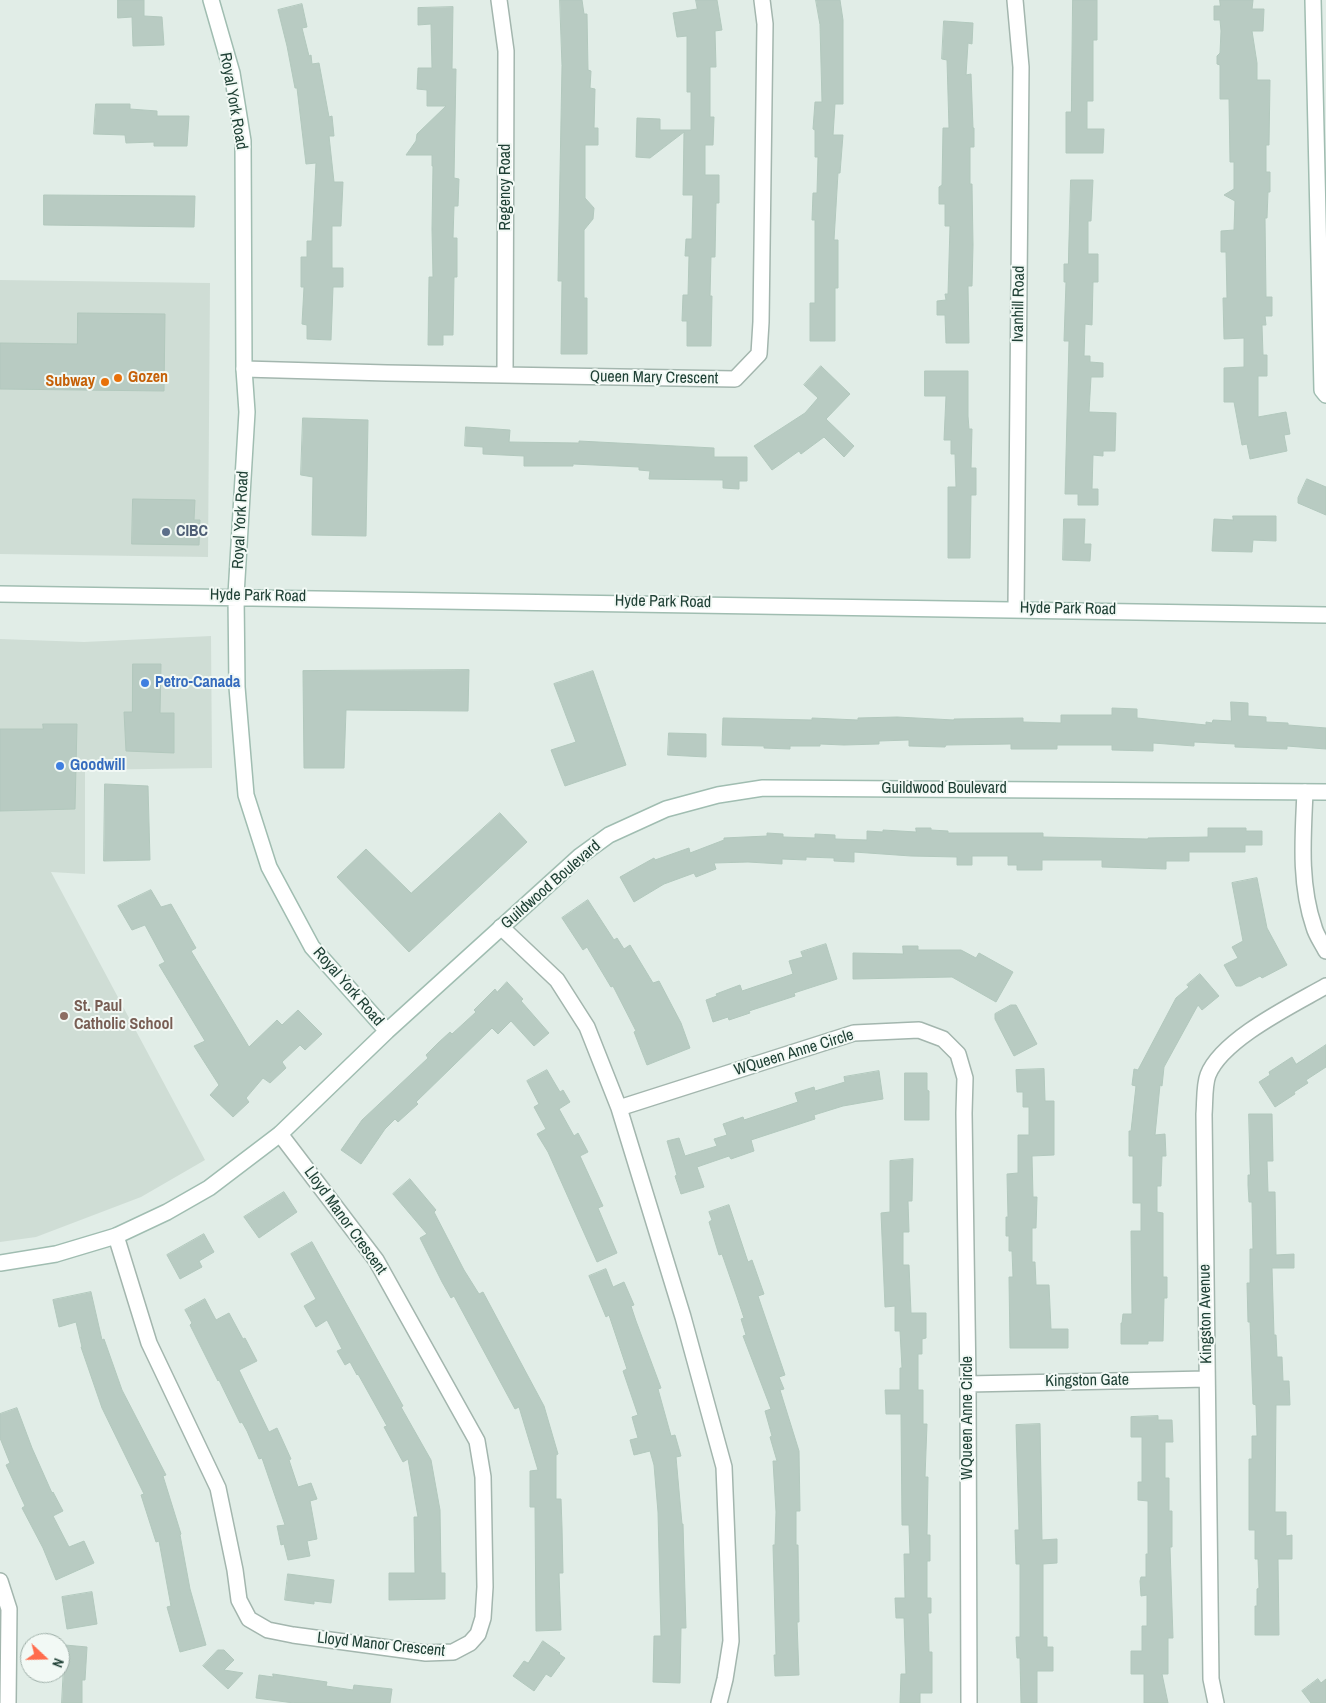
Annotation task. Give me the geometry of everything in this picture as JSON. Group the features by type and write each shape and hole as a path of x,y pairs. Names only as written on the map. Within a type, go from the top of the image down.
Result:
{"street":[{"name":"Royal York Road","path":"211,0 232,73 243,141 244,369 247,412 236,595 237,687 246,795 269,867 312,947 387,1031"},
{"name":"Regency Road","path":"499,0 506,51 506,375"},
{"name":"Queen Mary Crescent","path":"244,369 735,379 758,354 761,312 765,24 762,0"},
{"name":"Ivanhill Road","path":"1015,0 1021,67 1016,607"},
{"path":"1313,0 1320,105 1322,390 1326,395"},
{"name":"Hyde Park Road","path":"0,594 236,595 1016,607 1326,614"},
{"name":"Guildwood Boulevard","path":"0,1263 56,1254 116,1236 167,1212 209,1188 280,1134 387,1031 580,856 609,835 666,809 718,795 763,788 1326,792"},
{"path":"1305,792 1302,850 1306,896 1314,928 1326,951"},
{"path":"501,926 557,980 587,1027 619,1108 683,1317 724,1467 731,1641 719,1703"},
{"name":"Kingston Avenue","path":"1216,1703 1211,1679 1207,1379 1204,1114 1208,1076 1224,1051 1267,1020 1326,986"},
{"name":"WQueen Anne Circle","path":"619,1108 854,1033 919,1030 943,1039 958,1054 965,1078 969,1703"},
{"name":"Lloyd Manor Crescent","path":"116,1236 149,1343 218,1488 235,1570 239,1600 249,1619 268,1630 293,1636 426,1653 453,1652 470,1643 478,1634 484,1618 483,1477 477,1441 376,1260 280,1134"},
{"name":"Kingston Gate","path":"968,1384 1207,1379"},
{"path":"0,1581 9,1609 8,1703"}],"shaded area":[{"path":"0,280 210,283 208,557 0,554"},
{"path":"211,636 212,768 85,770 85,874 51,872 205,1160 141,1197 36,1237 0,1242 0,639 84,642"}],"building":[{"path":"118,0 144,0 144,16 162,17 164,45 133,46 132,17 118,18"},
{"path":"560,0 582,0 584,14 587,14 588,70 591,71 590,88 595,89 594,128 598,128 598,145 585,145 585,198 594,208 593,219 584,230 584,298 587,298 587,354 561,354 562,281 558,281 562,66"},
{"path":"696,0 717,0 722,30 715,31 716,67 710,67 710,117 714,117 713,145 705,145 705,175 719,175 719,203 716,203 715,257 711,257 711,346 687,346 687,321 682,321 683,295 688,295 689,256 685,256 686,239 692,239 693,195 683,195 684,132 650,158 636,157 637,118 660,119 660,130 691,130 691,92 687,92 687,36 677,37 673,13 697,9"},
{"path":"816,0 840,0 843,20 843,104 835,104 833,135 843,135 840,173 838,173 834,240 838,240 838,288 835,288 835,341 810,341 810,303 815,303 815,220 812,220 813,193 817,193 818,157 815,157 815,130 813,129 815,102 822,102 820,25"},
{"path":"1073,0 1097,0 1097,40 1093,40 1093,101 1087,101 1087,129 1104,129 1103,153 1066,153 1066,112 1071,112"},
{"path":"1220,0 1253,0 1252,9 1264,9 1263,31 1252,31 1257,63 1257,80 1270,80 1269,145 1266,145 1266,172 1270,172 1270,192 1268,192 1267,218 1265,218 1266,297 1272,297 1272,316 1265,316 1266,325 1262,325 1263,355 1267,355 1267,376 1258,376 1258,417 1286,412 1290,434 1284,435 1287,451 1250,459 1247,444 1242,445 1234,402 1224,402 1224,368 1244,367 1244,338 1224,339 1223,298 1227,298 1226,252 1221,252 1221,231 1234,230 1235,201 1224,195 1234,189 1234,162 1230,162 1229,99 1220,99 1220,65 1217,64 1217,56 1220,53 1221,31 1220,20 1214,20 1214,6 1220,6"},
{"path":"302,4 307,27 302,28 309,56 311,55 312,64 319,63 329,117 332,116 334,136 329,136 334,182 343,182 341,226 332,226 332,268 343,268 343,287 333,287 331,340 307,339 307,325 302,324 304,287 301,287 301,257 307,257 307,241 312,241 316,163 306,164 297,88 295,88 278,10"},
{"path":"453,7 452,69 456,69 454,178 459,179 458,206 454,206 453,238 457,238 457,277 454,277 453,335 443,335 443,345 428,345 429,277 433,277 432,155 406,155 416,141 417,134 446,106 427,106 427,90 417,89 418,68 432,68 431,24 418,25 418,8"},
{"path":"944,21 973,23 972,44 968,43 966,75 971,74 974,128 974,147 970,147 973,245 972,286 968,286 969,343 946,343 945,315 937,315 937,301 946,300 945,294 948,294 950,226 945,226 945,204 939,204 939,187 942,185 943,128 949,128 947,60 942,59"},
{"path":"96,104 130,104 130,109 157,111 157,116 189,116 187,146 154,146 154,142 126,143 125,135 94,134"},
{"path":"1071,180 1093,180 1091,221 1088,221 1088,254 1098,254 1098,282 1093,282 1092,325 1085,324 1084,356 1090,356 1090,362 1103,363 1103,377 1091,377 1089,412 1116,413 1115,451 1103,451 1103,456 1093,455 1092,489 1098,489 1098,505 1078,505 1078,494 1065,494 1069,341 1064,341 1066,282 1064,282 1064,264 1068,264"},
{"path":"44,195 195,196 194,227 44,225"},
{"path":"78,313 165,314 164,391 0,389 0,343 77,344"},
{"path":"821,366 850,394 826,419 854,446 844,457 824,437 801,454 799,451 772,470 754,446 805,413 818,398 804,385"},
{"path":"925,371 968,371 968,416 969,429 972,429 971,468 976,468 976,495 971,495 970,558 948,558 948,487 956,487 955,454 951,454 951,440 944,440 946,396 925,396"},
{"path":"303,418 368,420 366,536 312,535 313,477 301,475"},
{"path":"466,427 510,430 509,442 579,443 579,441 714,448 714,457 747,457 747,481 739,481 739,489 723,488 723,480 649,479 650,471 639,470 639,467 573,464 573,466 524,466 524,456 483,454 483,447 465,446"},
{"path":"1307,479 1326,487 1326,515 1298,503 1298,498"},
{"name":"CIBC","path":"133,499 195,500 194,520 200,520 199,545 132,544"},
{"path":"1233,516 1276,516 1276,541 1253,540 1252,552 1212,551 1214,519 1233,520"},
{"path":"1064,519 1085,519 1084,544 1091,544 1090,561 1063,560"},
{"path":"133,664 161,664 160,713 174,713 174,753 126,751 124,712 132,712"},
{"path":"469,670 468,711 346,710 344,768 304,768 303,671"},
{"path":"593,671 626,765 565,786 551,750 576,742 554,684"},
{"path":"1231,702 1248,703 1248,716 1266,717 1266,722 1326,728 1326,749 1287,746 1287,749 1235,747 1235,744 1194,742 1194,746 1153,743 1153,751 1112,750 1112,745 1057,745 1057,749 1011,749 1011,744 946,745 945,747 909,746 909,740 879,741 879,744 790,746 790,749 722,745 723,718 858,720 858,718 897,717 954,720 1023,718 1023,722 1061,723 1061,715 1112,715 1112,708 1137,709 1137,718 1206,725 1206,722 1212,723 1213,720 1231,721"},
{"path":"43,724 77,724 75,809 0,811 0,729 43,729"},
{"path":"669,733 706,734 706,757 668,755"},
{"path":"105,784 148,786 150,860 104,861"},
{"path":"500,813 527,842 409,952 337,877 366,849 411,893"},
{"path":"916,828 931,828 931,830 948,831 948,833 1043,833 1043,837 1148,839 1208,837 1208,828 1246,828 1246,831 1262,831 1262,845 1245,845 1245,852 1189,852 1189,861 1166,861 1166,869 1102,867 1102,860 1042,860 1042,870 1017,870 1017,865 1008,865 1008,856 972,856 972,865 957,865 957,857 854,852 854,862 834,861 834,858 806,857 806,860 782,859 782,864 714,863 716,869 696,877 694,873 664,884 634,902 620,877 654,858 655,860 689,848 690,853 724,840 724,838 767,836 767,833 783,834 783,837 815,838 815,834 835,835 835,839 867,840 867,831 916,832"},
{"path":"1257,878 1267,928 1287,965 1262,978 1260,976 1241,986 1236,986 1224,965 1238,958 1232,947 1243,941 1232,883"},
{"path":"151,890 161,907 171,904 196,948 191,951 249,1047 277,1020 282,1025 298,1010 322,1034 305,1050 300,1045 282,1062 286,1068 270,1083 263,1078 246,1098 249,1102 233,1117 210,1095 219,1085 194,1046 205,1041 159,965 165,962 145,925 132,930 118,906"},
{"path":"588,900 614,940 617,938 624,949 630,945 653,983 659,981 681,1023 690,1048 647,1065 634,1032 636,1031 613,986 611,987 587,947 583,950 562,918"},
{"path":"826,944 837,979 794,993 795,996 749,1011 750,1013 729,1020 728,1017 713,1022 706,1000 740,985 742,991 793,974 789,961 803,957 801,952"},
{"path":"903,946 918,946 918,950 961,950 976,958 979,953 1013,972 996,1002 952,977 853,979 853,953 903,954"},
{"path":"1200,974 1219,996 1202,1010 1198,1005 1164,1067 1162,1086 1160,1085 1155,1135 1165,1134 1166,1156 1162,1156 1161,1186 1157,1186 1157,1212 1163,1213 1163,1277 1167,1277 1167,1298 1164,1298 1163,1341 1148,1341 1148,1344 1121,1344 1123,1314 1132,1314 1131,1231 1141,1231 1141,1203 1133,1203 1133,1156 1129,1156 1129,1131 1131,1131 1136,1086 1132,1085 1134,1069 1138,1070 1176,998"},
{"path":"507,982 523,999 521,1001 549,1033 534,1046 511,1021 498,1034 492,1028 416,1102 418,1104 398,1122 395,1119 385,1129 361,1164 341,1150 362,1120 428,1058 426,1055 450,1032 452,1034 476,1012 474,1010 495,989 497,992"},
{"path":"1011,1005 1016,1005 1037,1044 1014,1056 995,1019 995,1014"},
{"path":"1326,1045 1326,1067 1306,1080 1308,1083 1294,1092 1295,1094 1275,1107 1259,1082 1270,1075 1269,1072 1292,1057 1296,1064"},
{"path":"1044,1069 1045,1101 1054,1101 1054,1155 1032,1156 1033,1197 1037,1197 1036,1228 1032,1228 1032,1262 1035,1262 1036,1285 1049,1285 1051,1329 1068,1329 1068,1348 1010,1348 1009,1277 1013,1277 1012,1251 1009,1251 1009,1236 1006,1236 1006,1217 1008,1217 1007,1174 1018,1173 1018,1135 1029,1135 1029,1107 1023,1107 1023,1092 1017,1092 1016,1070"},
{"path":"547,1070 560,1092 563,1090 570,1102 559,1109 574,1136 578,1133 588,1152 580,1156 603,1206 598,1208 617,1253 597,1262 548,1152 537,1134 546,1129 534,1107 539,1104 527,1081"},
{"path":"879,1071 883,1099 843,1106 814,1115 815,1119 751,1140 754,1151 731,1159 729,1156 697,1167 704,1187 681,1194 667,1141 679,1138 685,1156 717,1146 714,1139 727,1135 723,1124 743,1117 744,1120 798,1102 795,1093 814,1087 815,1091 845,1082 844,1077"},
{"path":"905,1073 927,1073 929,1120 905,1120"},
{"path":"1249,1114 1272,1114 1273,1161 1267,1161 1268,1192 1275,1192 1276,1255 1294,1254 1294,1268 1272,1268 1274,1335 1276,1335 1277,1357 1282,1357 1283,1381 1289,1381 1290,1405 1276,1405 1275,1512 1286,1512 1286,1536 1292,1535 1292,1559 1278,1559 1279,1635 1255,1635 1255,1606 1257,1606 1257,1589 1259,1588 1258,1559 1255,1559 1255,1530 1249,1530 1249,1459 1252,1459 1252,1436 1257,1436 1256,1405 1253,1404 1247,1283 1250,1283 1250,1249 1253,1249 1252,1202 1249,1202 1248,1185 1248,1175 1250,1175"},
{"path":"913,1159 912,1201 908,1201 909,1232 903,1232 903,1265 909,1265 911,1313 926,1313 926,1338 922,1339 922,1354 918,1354 918,1390 923,1390 923,1424 927,1424 925,1477 928,1477 927,1535 930,1535 930,1561 927,1561 927,1598 931,1598 931,1613 928,1613 929,1652 932,1652 932,1693 920,1693 920,1703 900,1703 901,1674 906,1674 904,1618 896,1618 895,1598 905,1598 904,1554 910,1554 909,1525 902,1525 901,1414 886,1414 885,1390 900,1390 900,1368 902,1368 900,1331 895,1331 895,1306 885,1307 881,1213 890,1212 890,1161"},
{"path":"410,1179 436,1210 434,1212 464,1270 479,1294 483,1292 544,1406 558,1454 556,1455 556,1499 561,1499 563,1573 559,1573 561,1630 536,1631 535,1507 530,1507 530,1471 538,1470 519,1407 515,1409 454,1296 451,1298 442,1282 420,1238 427,1234 393,1194"},
{"path":"284,1192 297,1212 259,1238 244,1217"},
{"path":"729,1205 748,1262 752,1260 764,1294 758,1296 785,1375 779,1377 784,1389 780,1390 799,1451 800,1511 796,1511 796,1545 798,1545 799,1622 797,1622 799,1675 775,1676 773,1545 775,1545 776,1512 773,1461 777,1461 765,1411 771,1409 743,1336 746,1335 741,1319 744,1318 722,1254 719,1255 709,1222 712,1220 709,1212"},
{"path":"204,1234 214,1252 199,1261 202,1267 180,1279 167,1255"},
{"path":"312,1242 431,1460 440,1510 441,1573 445,1573 445,1599 389,1600 389,1573 415,1573 414,1517 418,1517 408,1459 403,1462 384,1427 387,1426 350,1362 345,1365 337,1351 342,1349 327,1320 316,1327 304,1306 316,1299 291,1254"},
{"path":"606,1269 613,1287 624,1282 634,1305 631,1306 661,1388 658,1389 671,1436 675,1435 681,1456 676,1457 683,1524 686,1628 681,1628 680,1683 653,1682 654,1636 661,1636 658,1512 654,1465 650,1451 634,1455 630,1440 638,1438 632,1417 638,1415 623,1371 627,1369 609,1315 606,1317 589,1276"},
{"path":"91,1292 102,1340 104,1339 122,1390 166,1475 163,1476 181,1534 190,1589 206,1645 180,1652 167,1607 171,1606 159,1541 156,1542 141,1495 144,1494 102,1408 81,1347 76,1322 59,1327 53,1300"},
{"path":"205,1299 216,1320 229,1313 243,1339 245,1338 257,1361 239,1370 269,1432 277,1428 291,1459 289,1460 298,1487 311,1483 317,1499 310,1501 317,1539 307,1541 310,1556 288,1560 284,1544 281,1545 277,1526 285,1525 262,1458 259,1459 247,1431 242,1422 240,1423 190,1325 192,1323 185,1310"},
{"path":"17,1408 52,1493 63,1511 53,1516 69,1547 84,1541 94,1563 56,1580 43,1548 22,1508 25,1506 6,1465 10,1463 0,1438 0,1414"},
{"path":"1158,1416 1158,1420 1172,1420 1173,1442 1165,1442 1165,1478 1169,1478 1169,1511 1172,1511 1172,1547 1170,1547 1173,1638 1168,1638 1168,1674 1162,1674 1168,1703 1144,1703 1144,1674 1131,1674 1131,1651 1142,1651 1142,1626 1147,1626 1147,1595 1141,1596 1140,1581 1141,1577 1146,1577 1148,1501 1138,1500 1138,1482 1142,1482 1142,1437 1131,1437 1131,1417"},
{"path":"1040,1424 1042,1540 1057,1539 1057,1563 1043,1564 1043,1637 1047,1637 1047,1647 1053,1647 1053,1671 1037,1671 1037,1703 1021,1703 1020,1658 1017,1658 1016,1637 1020,1637 1020,1564 1016,1564 1015,1530 1019,1530 1016,1425"},
{"path":"288,1574 334,1580 331,1603 314,1601 314,1604 285,1600"},
{"path":"92,1592 97,1624 67,1629 62,1597"},
{"path":"543,1641 565,1658 551,1677 546,1674 534,1691 513,1676 524,1661 528,1663"},
{"path":"70,1645 87,1647 85,1680 82,1680 82,1703 62,1703 63,1683 70,1683"},
{"path":"218,1650 224,1650 234,1660 224,1670 243,1673 228,1689 203,1666"},
{"path":"273,1674 327,1682 326,1686 353,1690 354,1685 392,1689 390,1703 294,1703 256,1698 259,1675 273,1677"},
{"path":"1318,1679 1321,1683 1326,1679 1326,1703 1311,1703 1302,1691"}],"place":[{"name":"Gozen","path":"118,378"},
{"name":"Subway","path":"105,382"},
{"name":"CIBC","path":"166,532"},
{"name":"Petro-Canada","path":"145,683"},
{"name":"Goodwill","path":"60,766"},
{"name":"St. Paul Catholic School","path":"64,1016"}]}
